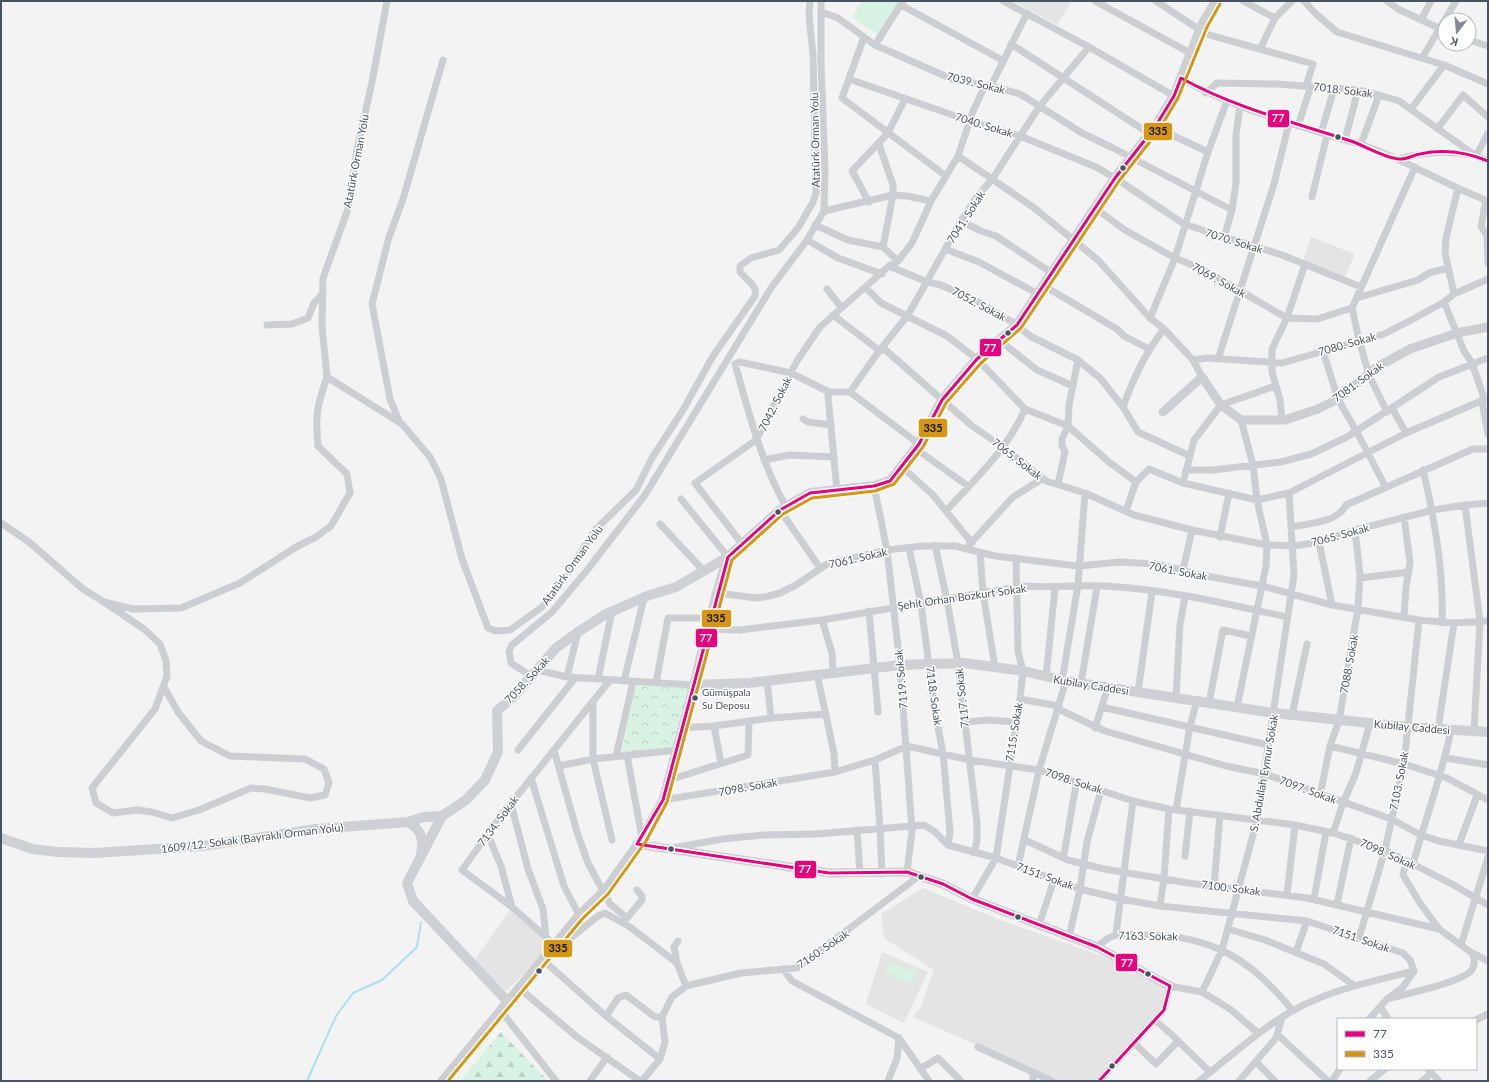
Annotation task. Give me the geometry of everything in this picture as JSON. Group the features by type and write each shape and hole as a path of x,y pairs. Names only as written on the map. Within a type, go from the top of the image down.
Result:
{"main road":[{"name":"7058. Sokak","path":"442,816 466,800 485,780 498,752 497,711 514,696 556,648 578,632 612,611 676,587 703,570 728,557 783,508 810,494 837,492 874,486 890,481 918,446 942,400 977,359 1017,325 1130,157 1153,130 1174,96 1190,53 1213,2"},
{"path":"694,685 717,593 728,557"},
{"name":"Kubilay Caddesi","path":"694,685 767,680 875,667 958,663 1023,671 1064,681 1274,713 1339,721 1488,732"},
{"path":"442,816 407,883 413,901 508,1002"},
{"name":"1609/12. Sokak (Bayraklı Orman Yolu)","path":"1,838 32,849 58,852 95,853 203,846 316,829 408,822 424,817 442,816"},
{"path":"424,817 432,823 430,841"},
{"path":"408,822 415,826 422,837 423,842 421,858"}],"street":[{"name":"Atatürk Orman Yolu","path":"387,1 372,82 357,150 348,208 323,278 322,326 327,377 400,423 430,457 441,478 462,559 488,628 496,632 510,630 542,607 567,574 595,530 636,490 652,458 683,410 713,356 755,296 756,290 740,272 740,266 751,258 779,250 798,228 813,202 816,193 817,170 814,113 814,55 809,15 810,1"},
{"path":"442,1081 579,915 604,891 640,841 663,800 694,685 575,678 534,673 511,663 508,651 512,645 552,612 645,495 731,362 771,288 807,240 824,211 825,169 821,63 821,1"},
{"path":"1003,1 1089,47 1174,96"},
{"path":"1094,1 1190,53"},
{"path":"1156,1 1206,34 1312,64 1298,126"},
{"path":"1243,1 1275,18"},
{"path":"1260,49 1275,18 1292,1"},
{"path":"1304,1 1316,14 1337,32 1444,65 1488,84"},
{"path":"1387,1 1398,9 1437,28"},
{"path":"1421,20 1431,1"},
{"path":"1451,12 1456,1"},
{"path":"875,45 902,3 1002,60"},
{"name":"7039. Sokak","path":"821,12 838,18 875,45 954,80 1020,94 1082,133 1232,210"},
{"name":"7042. Sokak","path":"743,545 695,483 756,440 791,373 820,327 841,307 882,274 889,266 898,261 912,243 931,201 958,156 970,121 1027,13"},
{"path":"864,37 842,98 946,176"},
{"path":"1422,58 1437,37"},
{"path":"1477,43 1488,46"},
{"path":"1011,44 1063,78 1153,130 1208,152"},
{"name":"7041. Sokak","path":"850,392 908,315 961,221 993,178 1039,107 1089,47"},
{"path":"400,423 390,399 372,304 389,237 403,199 443,60"},
{"path":"1411,109 1444,65"},
{"path":"1181,78 1206,93 1227,102 1240,105 1298,126 1362,144 1400,159 1458,188 1487,200 1481,226 1487,236 1488,264"},
{"name":"7040. Sokak","path":"849,79 970,121 1020,136 1116,178"},
{"name":"7018. Sokak","path":"1206,93 1214,84 1219,83 1308,86 1358,90 1379,95 1399,101 1476,156 1488,161"},
{"path":"1312,197 1334,89"},
{"path":"1344,140 1358,90"},
{"path":"1362,144 1379,95"},
{"path":"1438,128 1463,95 1488,116"},
{"path":"869,202 852,171 888,133 905,99"},
{"path":"1150,318 1175,258 1184,224 1196,192 1208,152 1227,102"},
{"path":"1224,238 1232,210 1236,183 1236,135 1240,105"},
{"path":"1218,359 1274,184 1289,123"},
{"path":"1400,159 1414,155 1447,151 1476,156 1488,133"},
{"path":"879,144 893,185 893,195 883,247"},
{"path":"958,156 993,178 1033,207 1098,260 1150,318 1164,329 1193,360 1202,377 1221,405 1241,420 1253,465 1257,500 1267,545 1266,566 1237,707"},
{"path":"1406,433 1389,410 1369,375 1352,308 1415,167"},
{"name":"7070. Sokak","path":"1116,178 1184,224 1305,264 1361,287"},
{"path":"1454,294 1445,253 1446,238 1458,188"},
{"path":"824,211 869,202 893,195 931,201"},
{"name":"7069. Sokak","path":"1095,208 1125,230 1175,258 1202,269 1239,292 1287,318 1317,319 1352,308"},
{"path":"961,221 981,232 996,236 1052,273"},
{"path":"815,225 848,240 883,247 898,261"},
{"path":"807,240 838,258 882,274"},
{"path":"945,250 979,262 1041,290 1117,330 1124,336 1149,349"},
{"path":"1282,420 1280,400 1275,386 1271,361 1272,349 1287,318 1305,264"},
{"name":"7052. Sokak","path":"889,266 927,282 941,285 980,303 1017,325 1030,336 1078,360 1100,378 1123,407 1138,432 1190,456"},
{"path":"1356,298 1418,280 1429,273 1448,268"},
{"name":"7080. Sokak","path":"1193,360 1202,358 1271,361 1282,363 1384,334 1444,302 1454,294 1488,279"},
{"path":"827,288 841,307"},
{"path":"866,288 881,304 908,315 947,336 977,359 1025,409 1068,426 1109,462 1136,482"},
{"path":"267,326 292,324 308,318 314,303 322,293"},
{"path":"1444,302 1464,351 1472,363 1483,395 1486,399"},
{"name":"7065. Sokak","path":"833,315 881,349 971,425 1004,448 1042,478 1085,493 1126,512 1220,537 1267,545 1294,546 1319,542 1355,530 1433,510 1488,503"},
{"name":"7081. Sokak","path":"1241,420 1282,420 1296,417 1338,399 1377,367 1410,349 1457,333 1488,328"},
{"path":"1123,407 1133,380 1149,349 1164,329"},
{"path":"1000,340 1037,370 1052,378 1073,386"},
{"path":"1323,351 1338,399 1368,452 1385,486"},
{"path":"1186,470 1213,470 1281,462 1311,454 1356,431 1440,377 1472,363 1488,358"},
{"path":"1058,484 1065,452 1062,445 1062,440 1068,426 1078,360"},
{"path":"731,362 740,362 791,373 829,392 850,392 968,486"},
{"name":"7061. Sokak","path":"731,362 756,440 783,508 820,568"},
{"path":"104,602 133,610 181,608 240,583 296,547 316,537 331,526 350,493 347,474 318,446 315,423 317,407 327,377"},
{"path":"1163,412 1202,377"},
{"path":"1183,483 1194,440 1221,405 1275,386"},
{"path":"829,392 837,492"},
{"path":"1126,512 1136,482 1149,469 1183,483 1257,500 1289,493 1406,433 1486,399"},
{"path":"1486,399 1483,407 1488,434"},
{"path":"946,511 1004,448 1018,425 1025,409"},
{"path":"802,419 808,422 831,424"},
{"path":"1292,527 1317,521 1325,521 1342,512 1346,505 1385,486 1473,450 1488,450"},
{"path":"764,460 789,455 834,457"},
{"path":"902,467 933,495 970,545 1013,498 1042,478"},
{"path":"1423,470 1433,510 1443,596 1442,623"},
{"name":"7119. Sokak","path":"874,486 887,550 900,665 907,746 911,825 907,872"},
{"path":"1018,866 1025,840 1039,770 1058,708 1064,681 1078,585 1078,566 1085,493"},
{"path":"1220,537 1229,493"},
{"name":"S. Abdullah Eymur Sokak","path":"1202,992 1222,950 1257,820 1274,713 1290,593 1294,575 1294,546 1289,493"},
{"path":"680,500 728,557"},
{"path":"1465,505 1484,621 1474,731"},
{"path":"1404,517 1410,562 1404,616"},
{"path":"1,523 29,542 83,589 144,629 160,644 166,661 167,676 155,709 92,788 96,803 113,813 137,810 152,812 172,818 199,810 251,788 310,798 326,795 329,783 324,769 305,759 230,756 201,741 178,712 164,687"},
{"path":"660,524 703,570"},
{"path":"1183,570 1192,530"},
{"name":"7088. Sokak","path":"1320,795 1330,746 1339,721 1358,608 1360,578 1355,530"},
{"path":"1319,542 1332,605"},
{"name":"7061. Sokak","path":"717,593 757,598 780,593 796,585 827,564 887,550 935,545 970,545 980,552 1078,566 1120,562 1154,564 1195,574 1262,586 1332,605 1358,608 1420,620 1442,623 1484,621"},
{"name":"7117. Sokak","path":"935,545 947,600 958,663 977,822 977,840 974,853"},
{"name":"7118. Sokak","path":"909,548 921,604 935,712 943,753 950,832 948,845"},
{"path":"980,552 983,593 995,667"},
{"name":"7115. Sokak","path":"972,899 996,858 1020,699 1023,671 1018,652 1016,558"},
{"path":"1360,578 1409,572"},
{"name":"Şehit Orhan Bozkurt Sokak","path":"708,629 739,630 822,620 894,607 947,600 1016,587 1055,588 1078,585 1152,592 1185,597 1287,617"},
{"path":"1081,683 1097,587"},
{"path":"1046,677 1055,588"},
{"path":"1138,692 1152,592"},
{"path":"1176,698 1180,624 1185,597"},
{"path":"624,681 644,598"},
{"path":"598,679 612,611"},
{"path":"869,611 878,712"},
{"path":"656,683 668,618 711,618"},
{"path":"822,620 832,653 833,671"},
{"name":"7103. Sokak","path":"1359,938 1385,850 1404,764 1420,620"},
{"path":"1438,729 1454,623"},
{"path":"1209,703 1222,630 1251,636"},
{"path":"567,677 578,632"},
{"path":"1292,715 1307,644"},
{"path":"817,674 834,753 835,772"},
{"path":"518,750 575,678"},
{"name":"7134. Sokak","path":"554,945 512,907 462,870 531,778 610,680"},
{"path":"767,680 771,718"},
{"path":"616,756 633,682"},
{"path":"1095,728 1108,687"},
{"name":"7097. Sokak","path":"1020,699 1058,708 1095,728 1226,766 1265,774 1320,795 1391,819 1421,835 1439,841 1488,851"},
{"path":"593,701 593,759 612,840"},
{"path":"1160,906 1172,809 1197,701"},
{"path":"1102,707 1268,745"},
{"path":"682,728 714,726 771,718 826,714"},
{"path":"964,722 988,720 1016,722"},
{"path":"668,780 748,755 749,721"},
{"path":"1314,899 1329,832 1356,774 1370,723"},
{"path":"714,726 721,763"},
{"path":"1451,730 1446,758 1439,775 1421,835 1403,875 1420,903 1440,929 1472,953 1488,961"},
{"name":"7098. Sokak","path":"663,800 835,772 875,760 907,746 970,760 1039,770 1133,801 1190,812 1295,825 1351,838 1385,850 1488,905"},
{"path":"1330,746 1404,764 1439,775 1447,778 1477,796 1488,800"},
{"path":"554,750 560,766 577,832 588,863 610,904 626,918 642,900 642,896 637,890"},
{"path":"560,766 593,759 677,750"},
{"path":"627,755 640,841"},
{"path":"1446,758 1488,766"},
{"path":"875,760 882,874"},
{"path":"531,778 564,886 579,915"},
{"path":"1063,858 1067,840 1070,809 1077,782"},
{"path":"1069,937 1080,889 1083,864 1101,790"},
{"path":"1459,844 1477,796"},
{"path":"1116,934 1133,801"},
{"path":"511,804 528,869 543,909 546,939"},
{"path":"1184,856 1190,812"},
{"path":"1214,886 1220,815"},
{"name":"7151. Sokak","path":"670,848 722,839 924,825 934,831 948,845 996,858 1080,889 1121,899 1160,906 1307,921 1403,953 1410,960 1414,971"},
{"path":"1287,895 1295,825"},
{"path":"857,830 860,873"},
{"path":"488,835 501,866 512,907"},
{"path":"1337,904 1351,838"},
{"name":"7100. Sokak","path":"1025,840 1063,858 1083,864 1238,890 1314,899 1440,929"},
{"path":"640,841 670,848 830,873 882,874 907,872 943,884 972,899 1097,947 1170,986 1202,992 1230,1008 1258,1033"},
{"path":"1461,945 1474,898 1488,857"},
{"name":"7160. Sokak","path":"686,986 741,973 797,968 919,876"},
{"path":"1039,926 1054,880"},
{"path":"554,945 562,945 598,916 605,913 630,926 677,963"},
{"path":"1296,952 1307,921"},
{"path":"1228,929 1265,940 1324,964 1355,986"},
{"name":"7163. Sokak","path":"1097,947 1116,934 1186,937 1222,950 1260,974 1278,992 1293,1011"},
{"path":"519,988 577,1037 641,1081 660,1060 665,1042 662,1017 672,998 686,986 677,963 674,947 678,941"},
{"path":"1387,999 1442,984 1465,975 1473,967 1474,960 1472,953"},
{"path":"542,960 606,1016 660,1060"},
{"path":"783,969 792,981 899,1038 929,1081"},
{"path":"1199,1081 1258,1033 1293,1011 1327,995 1355,986 1414,971"},
{"path":"1370,1018 1387,999 1403,987 1414,971"},
{"path":"1099,1081 1164,1010 1170,986"},
{"path":"606,1016 618,998 626,995 655,1017 662,1017"},
{"path":"1380,1008 1387,1018"},
{"path":"501,1011 556,1081"},
{"path":"1477,1020 1488,1014"},
{"path":"1239,1081 1278,1035 1282,1018"},
{"path":"1155,1020 1210,1072"},
{"path":"1278,1035 1328,1081"},
{"path":"888,1081 897,1058 899,1038"},
{"path":"1134,1043 1156,1064 1178,1041"},
{"path":"978,1047 1052,1081"},
{"path":"590,1081 607,1057"},
{"path":"920,1069 938,1058 961,1081"},
{"path":"1256,1062 1275,1081"},
{"path":"1332,1081 1339,1070"},
{"path":"1370,1081 1384,1070"},
{"path":"1422,1081 1430,1070 1439,1081"},
{"path":"1033,1072 1033,1081"}],"shaded area":[{"path":"1013,1 1072,1 1057,25"},
{"path":"1311,237 1355,254 1344,278 1303,261"},
{"path":"923,888 1003,921 1122,963 1168,987 1158,1015 1095,1081 1058,1081 913,1017 921,1007 934,970 884,938 881,914"},
{"path":"510,910 550,944 526,972 506,991 473,962"},
{"path":"882,952 928,972 904,1023 866,1004"}],"green space":[{"path":"862,1 900,1 878,35 852,17"},
{"path":"636,685 689,688 674,749 621,754"},
{"path":"890,962 916,972 911,984 885,973"},
{"path":"501,1032 548,1081 460,1081"}],"waterway":[{"path":"307,1081 336,1016 353,993 382,980 417,947 421,922"}],"transit line":[{"name":"335","path":"448,1081 583,918 608,894 646,841 667,802 732,560 783,514 812,498 875,491 894,484 923,447 946,403 981,363 1021,328 1119,181 1159,130 1178,98 1207,27 1220,4"},
{"name":"77","path":"637,844 663,800 728,557 780,510 810,493 874,486 890,481 919,444 942,400 977,359 1017,325 1115,178 1155,127 1174,96 1181,78 1201,89 1243,106 1351,141 1393,158 1402,159 1429,152 1454,152 1471,155 1488,161"},
{"name":"77","path":"637,844 829,873 907,872 943,884 972,899 1097,947 1170,986 1164,1010 1099,1081"}],"place":[{"name":"Gümüşpala Su Deposu","path":"695,698"}]}
